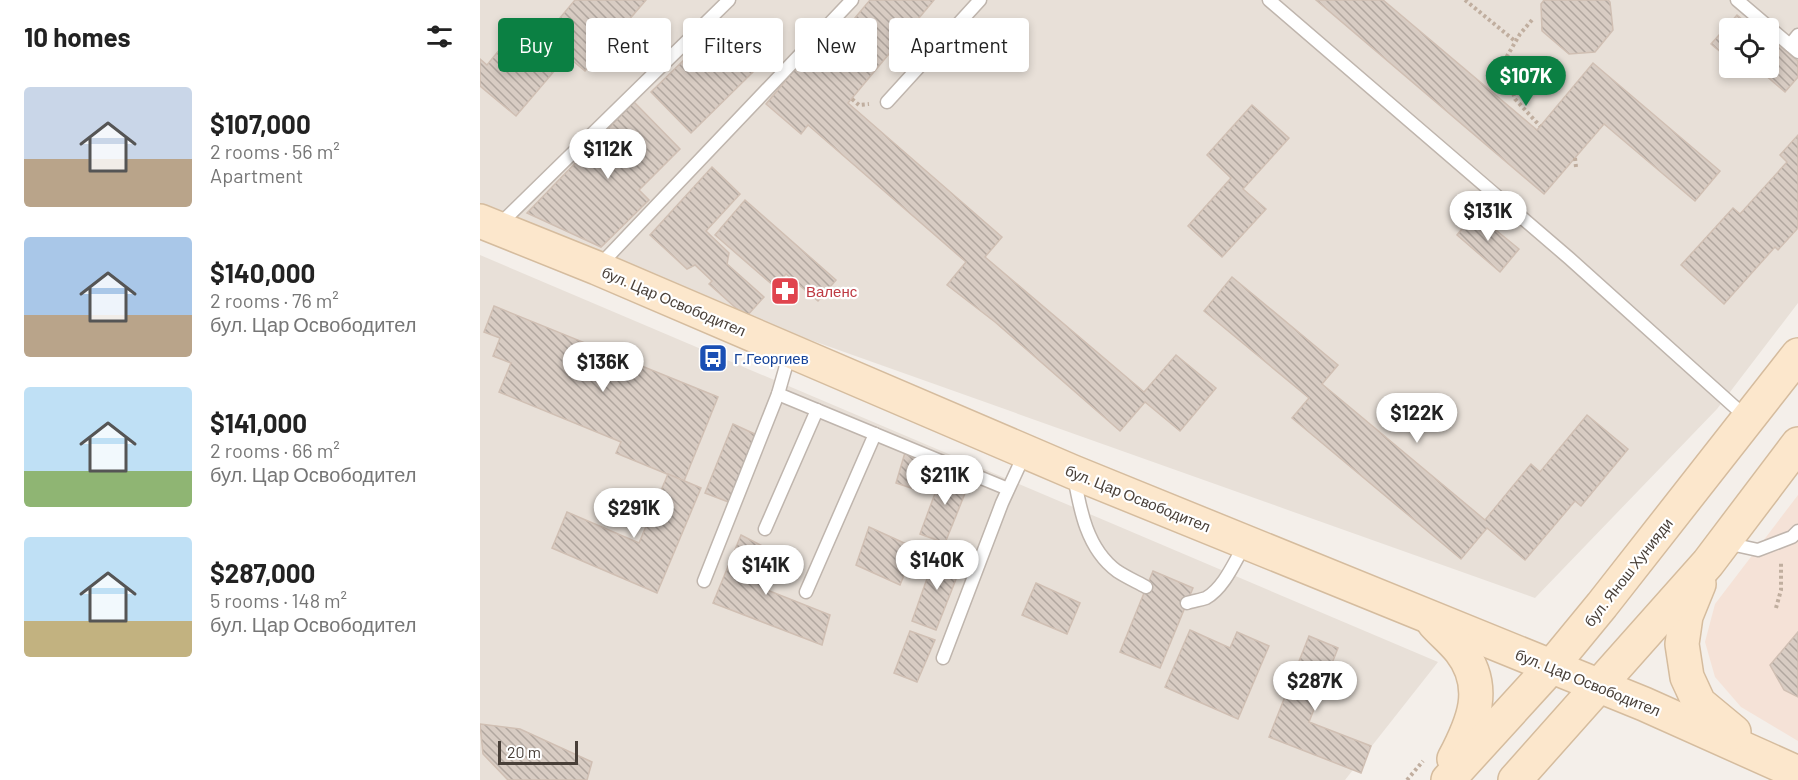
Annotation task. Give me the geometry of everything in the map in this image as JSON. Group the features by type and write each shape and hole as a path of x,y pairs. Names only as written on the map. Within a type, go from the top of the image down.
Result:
{"main road":[{"name":"бул. Цар Освободител","path":"489,224 1026,452 1428,618 1600,686 1798,773"},
{"name":"бул. Янош Хунияди","path":"1448,780 1551,667 1798,356"},
{"path":"1515,780 1716,553 1798,444"},
{"path":"1716,553 1686,616 1682,644 1687,676 1699,703 1761,755"},
{"path":"1428,618 1461,651 1472,672 1478,695 1474,716 1442,780"}],"lane":[{"path":"489,224 729,0"},
{"path":"597,268 852,0"},
{"path":"887,102 980,0"},
{"path":"1269,0 1569,258 1748,419"},
{"path":"1737,0 1795,44"},
{"path":"704,581 778,394 790,351"},
{"path":"778,394 1008,489"},
{"path":"765,529 816,410"},
{"path":"806,592 875,434"},
{"path":"943,658 1008,489 1026,452"},
{"path":"1073,471 1081,516 1100,555 1118,571 1146,587"},
{"path":"1716,553 1758,550 1792,537 1798,531"},
{"path":"1187,603 1206,598 1215,590 1225,578 1246,542"}],"path":[{"path":"1465,0 1515,41"},
{"path":"1532,20 1515,41 1503,63 1515,99 1540,126"},
{"path":"1575,158 1576,167"},
{"path":"1776,608 1781,590 1781,561"}],"shaded area":[{"path":"480,0 1798,0 1798,303 1717,409 1535,598 746,317 590,248 480,204"},
{"path":"480,255 1438,662 1345,780 480,780"},
{"path":"1798,495 1798,741 1741,707 1715,677 1705,642 1715,604"}],"building":[{"path":"575,0 646,0 631,18 586,18 585,71 574,62 574,18 560,18"},
{"path":"870,0 934,0 919,18 889,18 889,54 877,68 877,18 855,18"},
{"path":"1316,0 1383,0 1537,130 1593,63 1720,171 1695,201 1604,124 1544,194"},
{"path":"1544,0 1608,0 1613,30 1595,52 1569,54 1542,31 1541,4"},
{"path":"1719,35 1719,51 1711,44"},
{"path":"1779,45 1798,61 1798,77 1785,92 1769,78 1779,78"},
{"path":"498,52 498,72 553,72 516,116 480,86 480,59 487,65"},
{"path":"683,61 683,72 753,72 691,133 651,92"},
{"path":"795,69 795,72 874,72 848,103 1002,237 985,257 1144,392 1176,355 1216,388 1180,431 1145,402 1120,431 995,322 947,285 966,262 808,125 801,134 766,104"},
{"path":"634,102 680,149 639,190 649,200 601,247 527,213"},
{"path":"1252,105 1289,138 1243,189 1266,209 1222,257 1188,226 1231,178 1207,155"},
{"path":"1798,135 1798,228 1778,250 1775,247 1724,304 1681,265 1733,208 1740,214 1787,162 1780,155"},
{"path":"712,167 740,194 706,231 729,253 727,264 764,297 746,317 709,284 712,281 695,265 687,269 650,235"},
{"path":"745,200 836,280 818,301 786,274 775,287 715,235"},
{"path":"1475,213 1519,249 1500,272 1457,235"},
{"path":"1232,277 1338,365 1322,384 1485,520 1531,464 1540,472 1587,415 1628,449 1581,506 1575,501 1525,560 1487,528 1461,559 1292,418 1309,398 1204,311"},
{"path":"494,306 718,397 684,481 616,453 621,442 499,392 511,363 493,356 500,338 484,332"},
{"path":"733,424 759,436 731,503 705,493"},
{"path":"906,449 938,463 926,493 896,483"},
{"path":"944,469 970,481 945,543 920,534"},
{"path":"668,474 701,488 657,593 552,548 567,512 639,543"},
{"path":"869,527 915,548 900,585 856,565"},
{"path":"741,535 770,550 762,588 830,615 822,645 713,603"},
{"path":"936,553 962,564 936,630 912,621"},
{"path":"1153,571 1193,588 1160,668 1120,652"},
{"path":"1036,583 1080,603 1067,634 1022,615"},
{"path":"1190,630 1230,648 1237,632 1269,646 1238,719 1165,687"},
{"path":"910,631 935,640 917,682 894,673"},
{"path":"1798,632 1798,697 1784,690 1770,665"},
{"path":"1309,636 1338,648 1309,722 1371,746 1361,773 1269,737"},
{"path":"480,724 520,729 592,762 587,780 508,780 483,754"}],"place":[{"name":"Валенс","path":"785,291"},
{"name":"Г.Георгиев","path":"713,358"}]}
